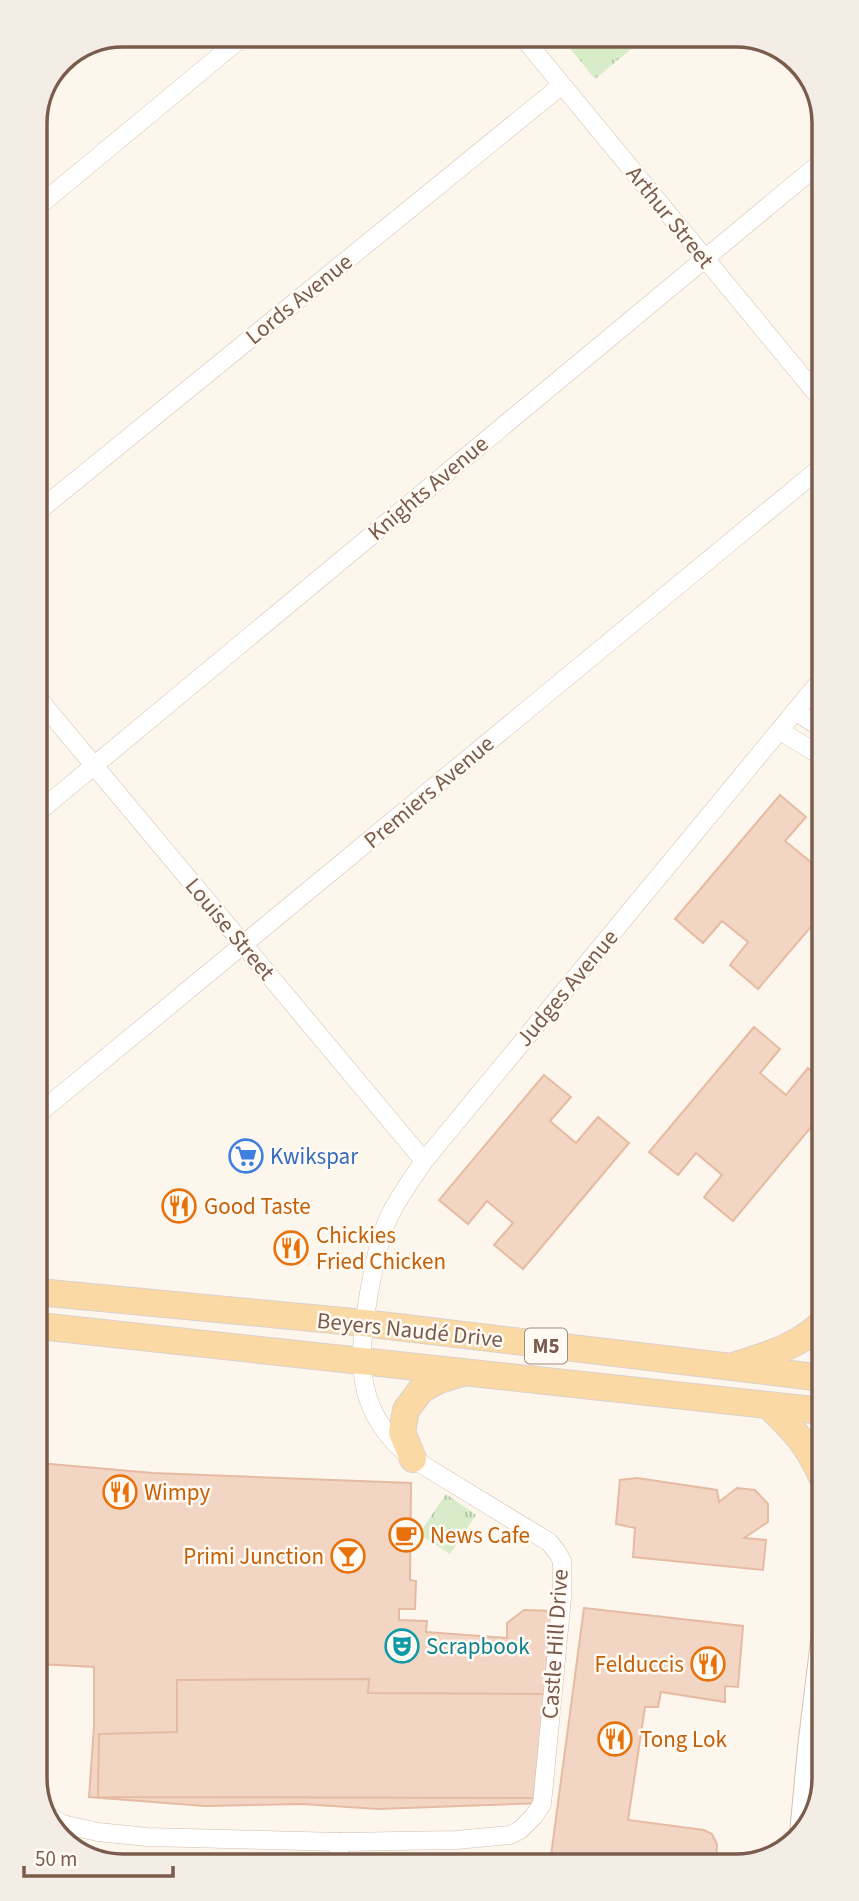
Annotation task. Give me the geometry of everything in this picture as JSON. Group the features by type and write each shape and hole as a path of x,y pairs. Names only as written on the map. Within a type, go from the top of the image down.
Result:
{"main road":[{"name":"Beyers Naudé Drive","path":"47,1293 363,1324 812,1377"},
{"name":"Beyers Naudé Drive","path":"47,1327 812,1410"},
{"path":"728,1368 790,1346 812,1332"},
{"path":"412,1459 402,1432 406,1410 421,1390 439,1380 467,1372"},
{"path":"768,1405 792,1428 812,1456"},
{"path":"804,1811 812,1732"}],"street":[{"path":"47,199 231,47"},
{"name":"Arthur Street","path":"531,47 812,388"},
{"name":"Lords Avenue","path":"47,504 562,85"},
{"name":"Knights Avenue","path":"47,805 812,170"},
{"name":"Premiers Avenue","path":"47,1107 812,475"},
{"name":"Judges Avenue","path":"363,1324 381,1237 397,1202 424,1161 812,691"},
{"name":"Louise Street","path":"47,708 424,1161"},
{"path":"795,711 812,722"},
{"path":"780,731 812,751"},
{"name":"Castle Hill Drive","path":"63,1824 98,1832 147,1837 340,1842 456,1840 510,1835 520,1830 542,1804 562,1598 563,1567 560,1556 548,1542 412,1459 394,1445 380,1427 370,1405 360,1360 363,1324"},
{"path":"339,1854 340,1842"}],"green space":[{"path":"569,47 634,47 595,79"},
{"path":"446,1494 476,1515 450,1554 419,1534"}],"building":[{"path":"780,795 806,817 785,841 812,863 812,926 758,989 730,965 748,942 722,921 703,943 675,919"},
{"path":"754,1027 780,1049 760,1073 786,1095 808,1068 812,1071 812,1126 733,1221 704,1197 722,1175 696,1153 678,1175 649,1152"},
{"path":"544,1075 571,1097 550,1121 576,1143 598,1117 629,1143 523,1269 494,1245 513,1223 487,1201 468,1224 439,1200"},
{"path":"47,1464 153,1473 411,1483 410,1580 416,1581 415,1609 399,1609 399,1620 427,1621 426,1632 507,1638 507,1623 524,1610 556,1611 541,1803 378,1809 302,1804 205,1806 89,1797 94,1726 94,1667 47,1664"},
{"path":"637,1478 717,1490 719,1502 737,1488 755,1490 768,1504 768,1522 744,1538 766,1540 763,1570 633,1557 635,1528 616,1524 620,1480"},
{"path":"584,1608 743,1626 738,1687 725,1686 725,1702 661,1692 658,1707 645,1707 628,1820 704,1830 712,1834 717,1844 716,1854 551,1854"},
{"path":"369,1679 368,1693 545,1694 534,1798 98,1797 99,1734 177,1732 177,1680"}],"place":[{"name":"Kwikspar","path":"246,1156"},
{"name":"Good Taste","path":"179,1206"},
{"name":"Chickies Fried Chicken","path":"291,1248"},
{"name":"Wimpy","path":"120,1492"},
{"name":"News Cafe","path":"406,1535"},
{"name":"Primi Junction","path":"348,1556"},
{"name":"Scrapbook","path":"402,1646"},
{"name":"Felduccis","path":"708,1664"},
{"name":"Tong Lok","path":"615,1739"}]}
